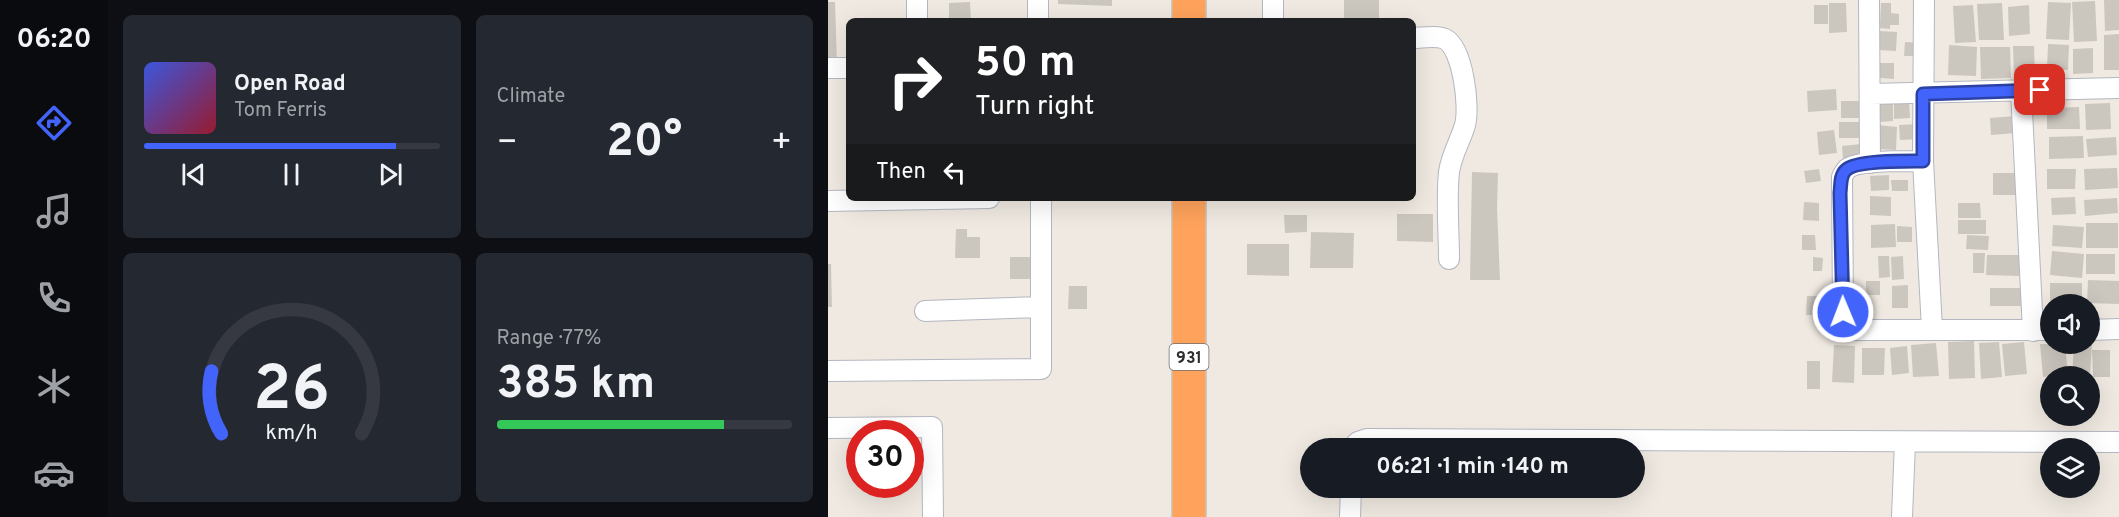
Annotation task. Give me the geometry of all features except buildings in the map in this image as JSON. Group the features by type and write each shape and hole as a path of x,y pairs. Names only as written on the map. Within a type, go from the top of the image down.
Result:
{"highway":[{"path":"1189,0 1189,18"},
{"name":"931","path":"1189,201 1189,517"}],"street":[{"path":"917,0 917,18"},
{"path":"1038,0 1038,18"},
{"path":"1273,0 1273,18"},
{"path":"1869,0 1870,163"},
{"path":"1924,0 1923,161 1932,329"},
{"path":"1416,38 1443,38 1451,44 1460,63 1466,94 1465,126 1454,148 1449,175 1449,259"},
{"path":"828,68 846,68"},
{"path":"1870,94 2119,88"},
{"path":"2021,91 2040,307"},
{"path":"1923,161 1853,166 1846,170 1842,177 1842,288 1845,322 1856,330 2040,330"},
{"path":"828,201 846,201"},
{"path":"828,371 1041,369 1041,201"},
{"path":"925,311 1040,307"},
{"path":"2100,330 2119,329"},
{"path":"828,428 932,427 933,517"},
{"path":"1645,441 2119,442"},
{"path":"1902,517 1905,442"},
{"path":"1350,517 1351,498"}],"route":[{"path":"1843,312 1840,193 1842,177 1846,170 1853,166 1870,163 1923,161 1923,94 2040,90"}]}
